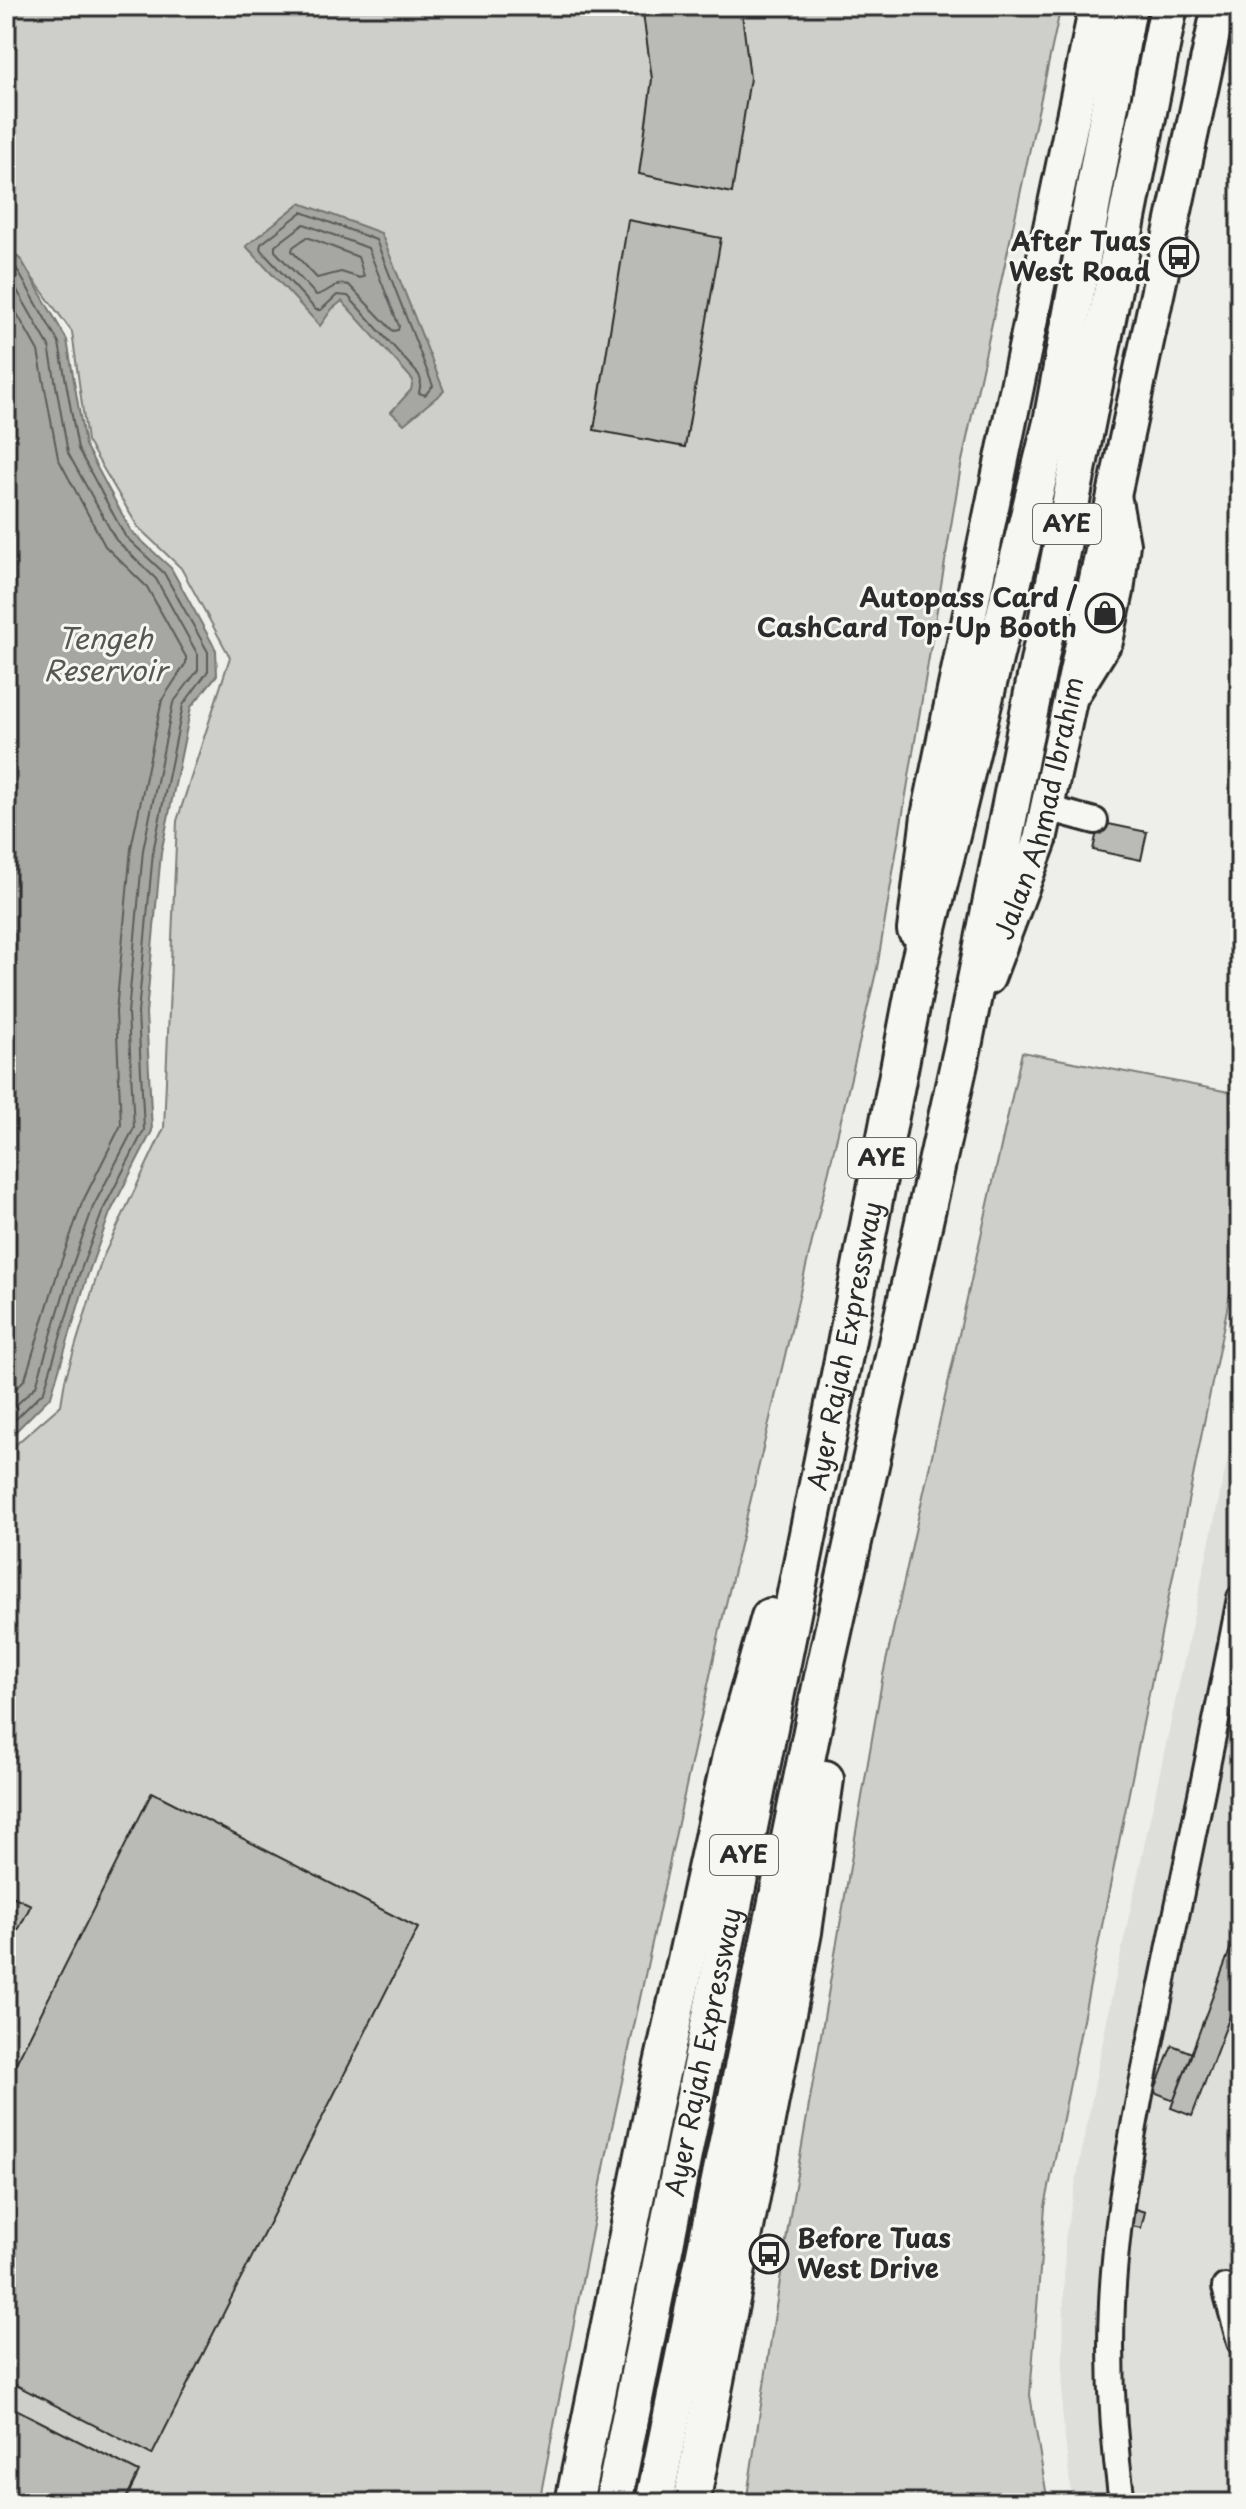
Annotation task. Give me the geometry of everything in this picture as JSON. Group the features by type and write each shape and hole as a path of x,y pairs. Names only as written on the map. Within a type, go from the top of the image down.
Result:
{"highway":[{"name":"Ayer Rajah Expressway","path":"613,2503 845,1350 919,965 1052,422 1128,6"},
{"name":"Ayer Rajah Expressway","path":"654,2503 834,1636 964,1041 1169,6"},
{"path":"574,2503 651,2120 731,1756 845,1350"},
{"path":"691,2503 803,1932 843,1660 834,1636"}],"main road":[{"path":"919,965 914,933 928,816 1096,6"},
{"name":"Jalan Ahmad Ibrahim","path":"964,1041 1040,840 1219,6"}],"lane":[{"path":"1047,808 1095,821"},
{"path":"1122,2503 1112,2413 1111,2356 1112,2302 1119,2230 1146,2066 1236,1647 1240,1598"},
{"path":"1225,2287 1240,2342"}],"shaded area":[{"path":"6,6 1061,6 961,466 877,968 721,1625 611,2132 539,2503 6,2503 6,1453 61,1405 65,1380 102,1259 164,1128 177,821 230,657 181,568 138,527 87,441 72,332 6,242"},
{"path":"1022,1052 1240,1094 1240,1245 1045,2207 1030,2395 1048,2503 746,2503 790,2215 883,1675"},
{"path":"1240,1401 1240,2503 1072,2503 1062,2411 1065,2239 1110,2004"}],"water":[{"path":"300,203 381,233 444,391 404,424 391,412 411,390 413,380 342,301 320,326 246,246"},
{"name":"Tengeh Reservoir","path":"6,246 22,261 67,340 85,445 131,531 171,568 216,650 217,675 191,707 161,853 146,1013 152,1131 110,1213 51,1396 6,1441"}],"building":[{"path":"642,6 741,6 750,78 732,193 639,174 652,79"},
{"path":"628,220 721,238 685,447 594,430"},
{"path":"1099,822 1147,832 1141,860 1093,850"},
{"path":"152,1792 418,1928 152,2455 6,2380 6,2083"},
{"path":"6,1893 31,1905 6,1954"},
{"path":"1231,1947 1240,1951 1240,1990 1192,2116 1171,2108"},
{"path":"1172,2045 1192,2053 1174,2100 1154,2092"},
{"path":"1132,2208 1145,2212 1141,2228 1128,2225"},
{"path":"6,2404 139,2472 124,2503 27,2503 6,2492"}],"place":[{"name":"After Tuas West Road","path":"1179,257"},
{"name":"Autopass Card / CashCard Top-Up Booth","path":"1105,613"},
{"name":"Before Tuas West Drive","path":"769,2254"}]}
